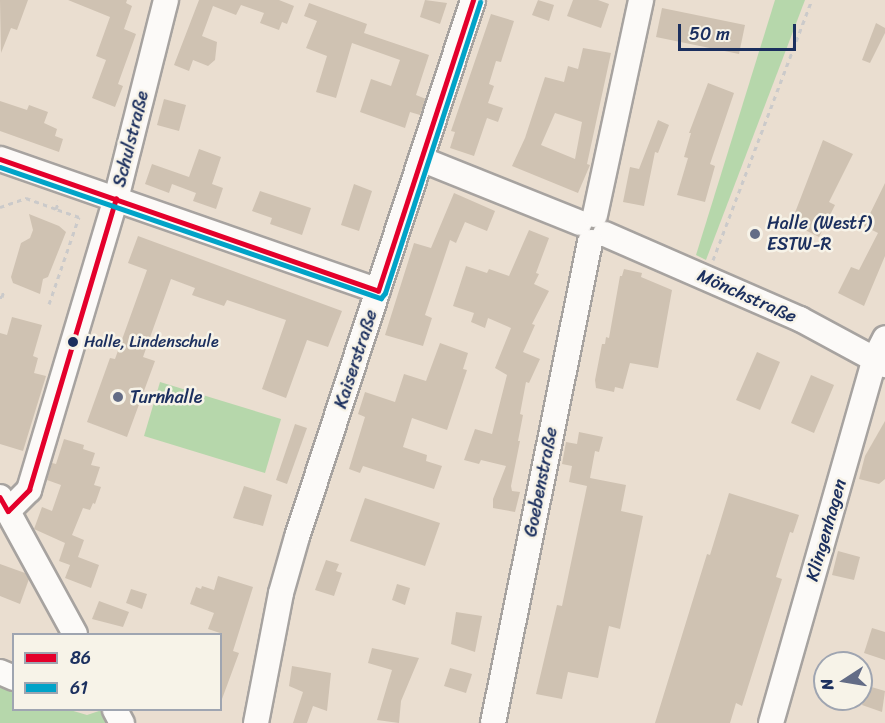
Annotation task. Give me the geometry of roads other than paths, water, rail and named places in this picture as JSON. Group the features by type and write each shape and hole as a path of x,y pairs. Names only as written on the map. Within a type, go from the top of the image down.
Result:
{"street":[{"name":"Schulstraße","path":"4,504 29,490 116,199 166,0"},
{"name":"Kaiserstraße","path":"256,723 281,593 473,0"},
{"name":"Goebenstraße","path":"493,723 640,0"},
{"path":"0,159 378,291"},
{"name":"Mönchstraße","path":"421,159 593,229 882,354"},
{"name":"Klingenhagen","path":"771,723 882,354"},
{"path":"4,504 74,633"}],"place":[{"name":"Halle (Westf) ESTW-R","path":"755,234"},
{"name":"Halle, Lindenschule","path":"73,342"},
{"name":"Turnhalle","path":"118,397"}]}
